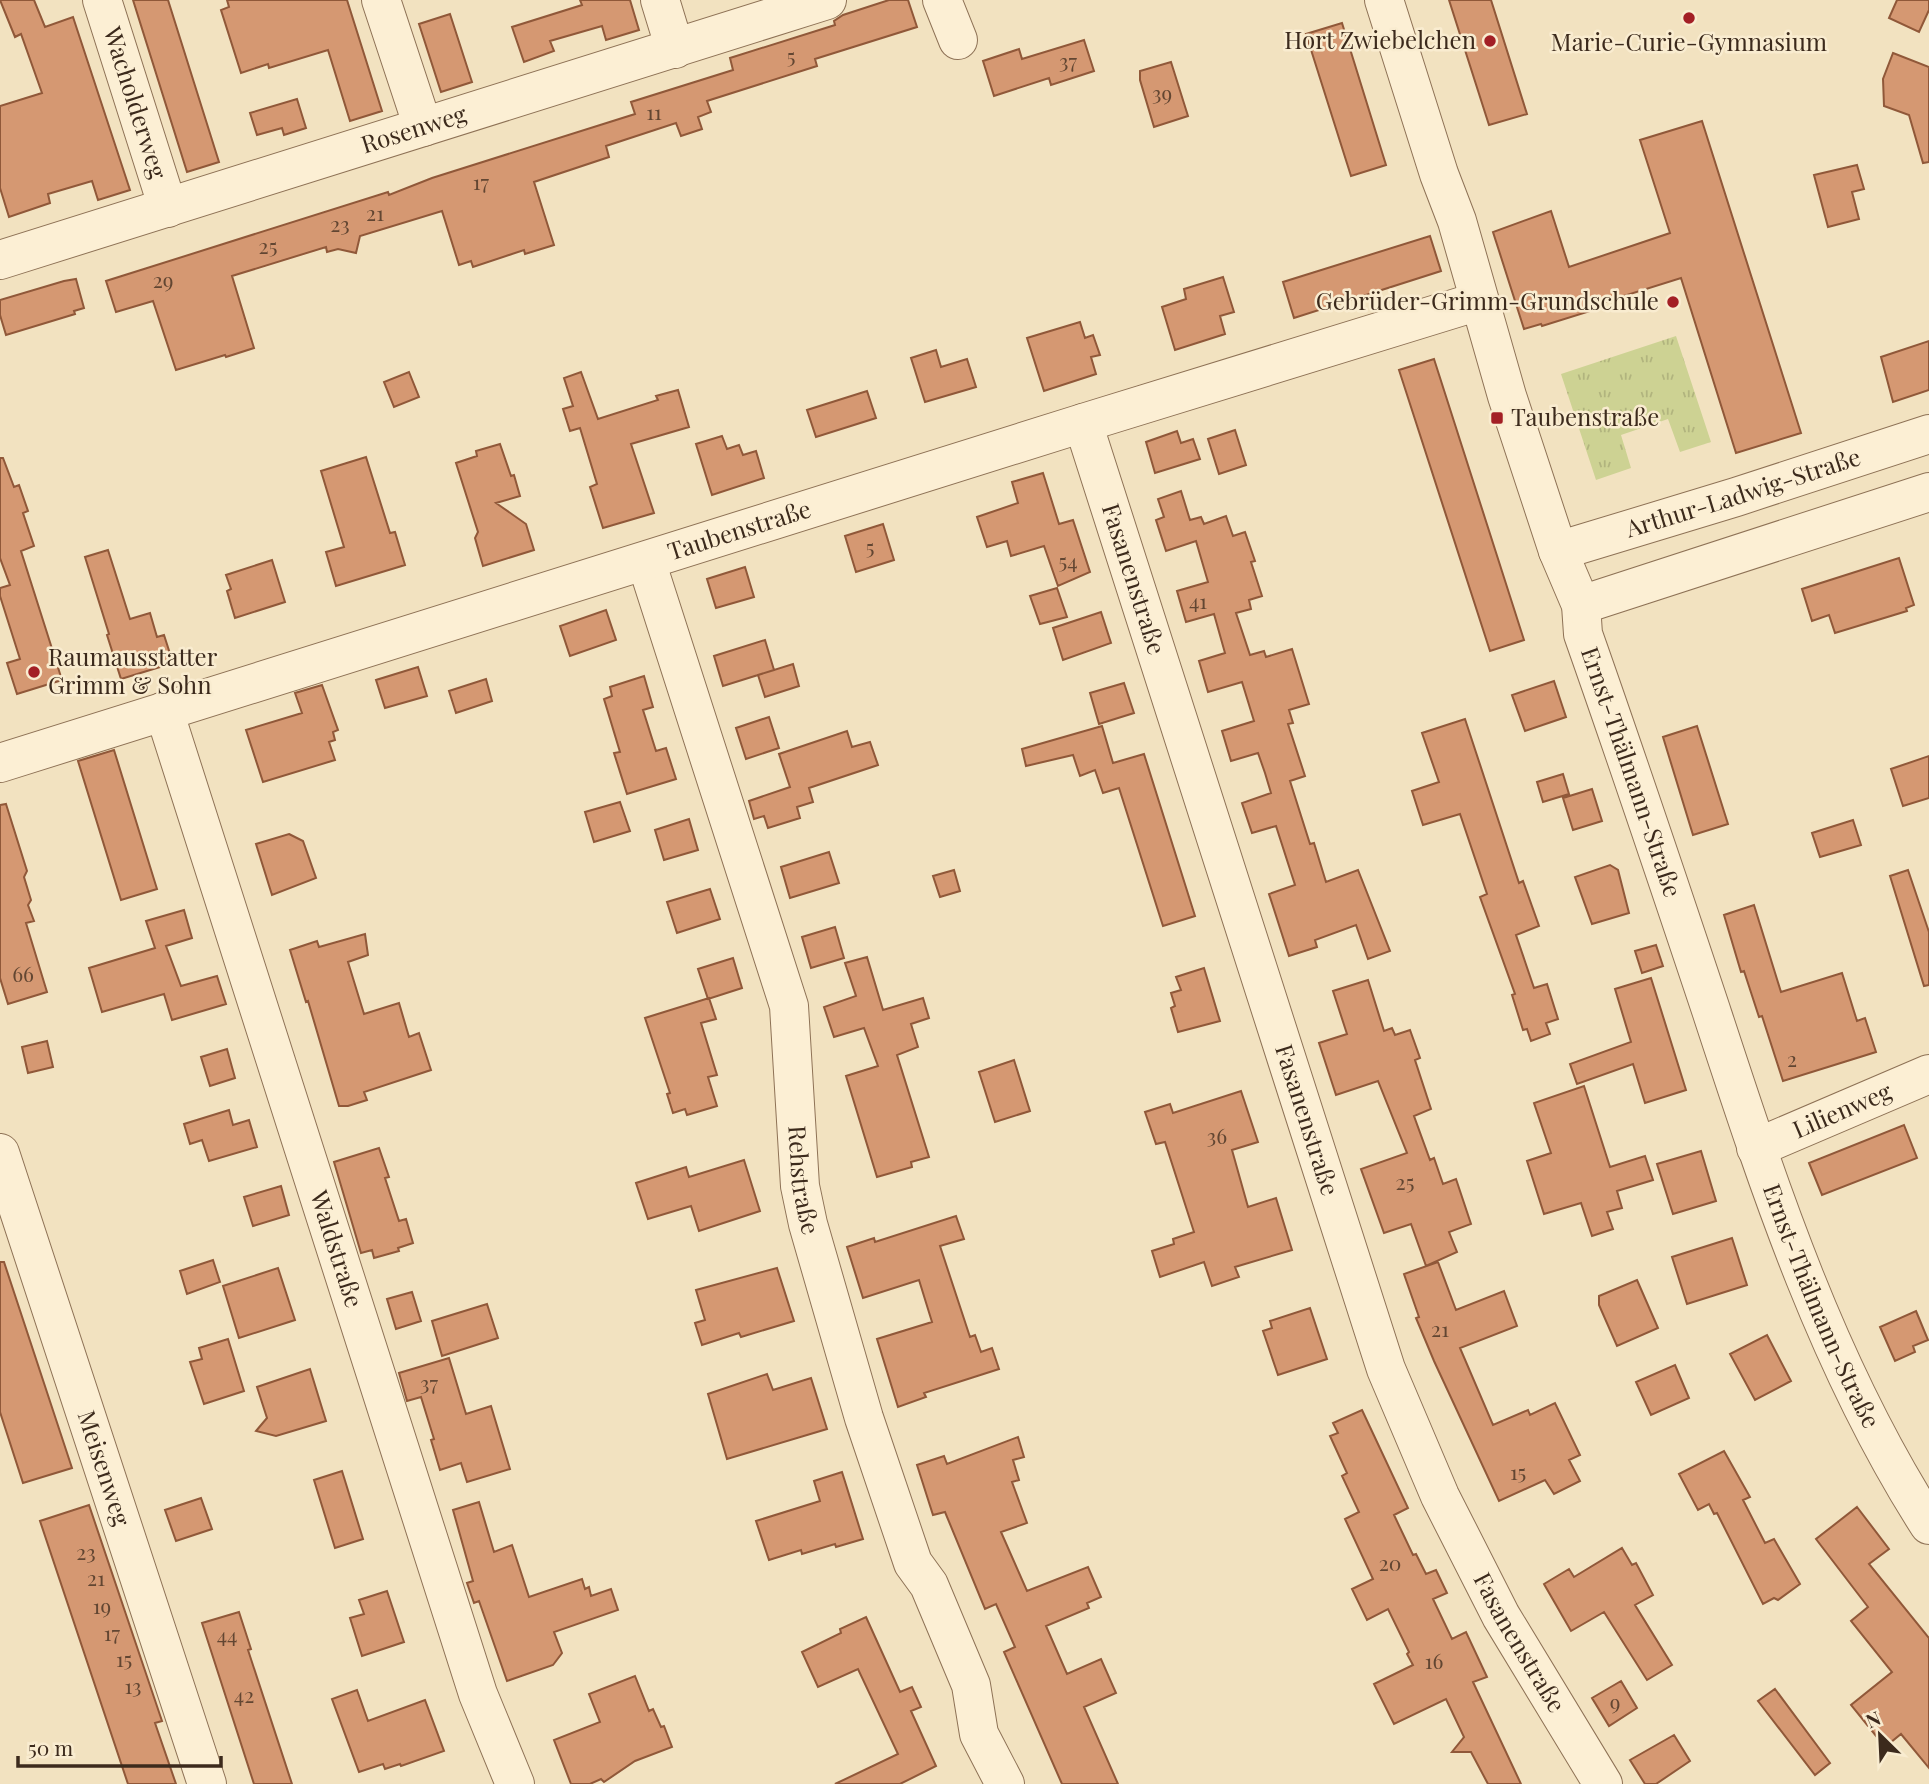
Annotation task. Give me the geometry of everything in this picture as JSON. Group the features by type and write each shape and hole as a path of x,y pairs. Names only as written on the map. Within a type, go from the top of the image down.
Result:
{"street":[{"name":"Wacholderweg","path":"102,0 168,208"},
{"path":"381,0 423,127"},
{"path":"660,0 675,49"},
{"name":"Rosenweg","path":"0,260 827,0"},
{"path":"942,0 958,40"},
{"name":"Ernst-Thälmann-Straße","path":"1384,0 1439,174 1457,221 1507,396 1558,551 1581,605 1583,634 1642,802 1756,1148 1811,1297 1847,1378 1912,1499 1929,1525"},
{"name":"Taubenstraße","path":"0,763 1479,301"},
{"name":"Fasanenstraße","path":"1083,423 1386,1369 1440,1496 1501,1616 1604,1784"},
{"name":"Arthur-Ladwig-Straße","path":"1558,551 1929,434"},
{"path":"1581,605 1929,492"},
{"name":"Rehstraße","path":"646,561 789,1006 800,1186 808,1224 864,1418 913,1563 929,1585 971,1685 979,1734 1005,1784"},
{"name":"Waldstraße","path":"164,711 478,1695 515,1784"},
{"name":"Lilienweg","path":"1756,1148 1929,1074"},
{"name":"Meisenweg","path":"0,1153 207,1784"}],"green space":[{"path":"1676,336 1711,442 1680,452 1668,419 1621,435 1631,468 1596,480 1561,374"}],"building":[{"path":"0,0 34,0 45,27 73,17 130,190 98,200 92,181 48,194 50,203 9,217 0,188 0,106 42,93 21,34 15,37"},
{"path":"133,0 168,0 219,162 187,172"},
{"path":"227,0 347,0 382,111 350,121 328,50 269,68 268,64 241,73 221,10 229,7"},
{"path":"580,0 630,0 639,30 606,40 602,26 550,41 554,51 524,62 512,27 582,5"},
{"path":"889,0 908,0 917,27 815,59 817,66 707,101 711,112 698,117 702,129 681,136 676,123 606,146 609,157 534,182 554,245 525,254 524,250 473,267 471,261 459,265 442,211 360,236 356,253 338,249 327,252 326,247 232,276 254,348 176,370 153,301 116,312 106,281 388,192 389,195 432,178 635,114 631,102 733,70 730,58 835,25 834,21 843,15"},
{"path":"1449,0 1491,0 1527,114 1489,125"},
{"path":"1897,0 1929,0 1929,10 1919,32 1889,18"},
{"path":"450,14 472,82 441,92 419,24"},
{"path":"1342,23 1386,165 1351,176 1306,34"},
{"path":"1084,40 1094,71 1051,85 1049,78 994,96 983,61 1019,49 1022,59"},
{"path":"1893,53 1929,67 1929,162 1923,163 1909,115 1884,106 1883,79"},
{"path":"1171,62 1188,116 1154,127 1140,80 1140,71"},
{"path":"297,99 306,128 284,135 282,128 257,135 250,113"},
{"name":"Gebrüder-Grimm-Grundschule","path":"1702,121 1801,433 1736,453 1681,278 1598,304 1600,308 1524,329 1493,232 1551,211 1569,267 1670,233 1640,140"},
{"path":"1857,165 1864,189 1852,192 1859,219 1828,227 1814,175"},
{"path":"1430,236 1441,271 1294,318 1283,282"},
{"path":"1223,277 1234,312 1220,316 1225,334 1175,350 1162,307 1186,299 1184,289"},
{"path":"76,279 84,308 74,311 75,314 6,335 0,315 0,300"},
{"path":"1080,322 1085,338 1093,335 1100,355 1091,357 1096,374 1044,391 1027,338"},
{"path":"1929,341 1929,390 1893,402 1881,357"},
{"path":"936,350 941,367 967,359 976,387 925,402 911,358"},
{"path":"1434,359 1524,640 1490,651 1399,370"},
{"path":"409,372 419,397 394,407 384,382"},
{"path":"581,372 598,419 658,400 656,396 678,390 689,427 631,444 654,513 603,528 590,487 597,484 580,428 570,431 563,409 573,406 564,378"},
{"path":"867,391 876,418 816,437 807,410"},
{"path":"1235,430 1246,465 1219,474 1208,439"},
{"path":"1177,431 1181,443 1193,439 1200,459 1155,473 1146,442"},
{"path":"722,436 727,449 739,445 743,455 756,451 764,478 712,495 696,444"},
{"path":"500,444 520,496 496,503 526,524 534,550 483,566 475,538 478,532 456,463 477,456 476,451"},
{"path":"366,457 390,533 395,532 405,565 336,586 326,552 344,547 321,471"},
{"path":"0,458 3,458 14,487 19,485 28,511 23,513 34,546 21,551 62,680 17,694 7,663 20,659 0,596 0,588 10,585 0,558"},
{"path":"1043,473 1059,524 1073,520 1090,572 1058,586 1044,546 1011,556 1007,541 987,547 977,517 1018,503 1012,482"},
{"path":"1181,491 1190,520 1201,517 1204,524 1226,516 1233,536 1245,532 1255,561 1251,562 1262,596 1249,600 1251,609 1236,613 1250,655 1264,651 1266,657 1292,649 1309,704 1289,710 1293,723 1288,724 1305,776 1290,781 1310,844 1314,843 1326,882 1358,870 1390,951 1368,959 1356,925 1315,940 1317,947 1289,956 1269,894 1295,885 1276,826 1252,833 1242,803 1271,793 1258,753 1231,761 1222,731 1254,721 1242,682 1208,692 1199,661 1225,653 1214,614 1186,622 1177,591 1208,582 1196,541 1166,551 1156,520 1164,517 1158,499"},
{"path":"883,524 894,560 856,572 845,536"},
{"path":"108,550 130,619 150,613 157,637 164,635 173,663 121,679 85,557"},
{"path":"1899,558 1914,605 1906,608 1907,611 1835,633 1829,615 1812,621 1802,589"},
{"path":"272,560 285,602 235,618 227,591 231,589 226,575"},
{"path":"745,567 754,597 716,608 707,579"},
{"path":"1057,588 1067,617 1040,624 1030,596"},
{"path":"606,610 616,640 570,656 560,626"},
{"path":"1101,612 1111,643 1063,660 1053,628"},
{"path":"765,640 774,670 723,686 714,656"},
{"path":"793,664 799,686 765,697 758,675"},
{"path":"418,667 427,696 385,708 376,680"},
{"path":"644,676 653,707 643,710 656,751 666,748 676,779 627,794 614,753 620,752 604,699 612,696 610,687"},
{"path":"486,679 492,701 456,713 449,691"},
{"path":"1554,681 1566,717 1525,731 1512,695"},
{"path":"1124,683 1134,713 1099,724 1090,693"},
{"path":"322,685 338,730 333,732 335,740 329,742 335,760 263,782 246,730 302,713 295,693"},
{"path":"769,717 779,748 746,759 736,728"},
{"path":"1465,719 1519,883 1523,881 1539,926 1516,935 1534,988 1547,984 1558,1019 1546,1023 1550,1034 1531,1041 1527,1029 1523,1030 1512,995 1515,994 1480,897 1487,894 1460,814 1423,825 1412,791 1439,782 1422,733"},
{"path":"1102,726 1113,763 1144,754 1195,916 1163,926 1119,788 1103,793 1095,770 1080,776 1073,755 1026,766 1022,749"},
{"path":"1697,726 1728,824 1693,835 1663,737"},
{"path":"847,731 852,747 870,742 878,765 809,788 813,802 797,807 800,818 768,828 764,816 754,819 749,801 790,787 779,754"},
{"path":"114,750 157,889 121,900 78,761"},
{"path":"1929,756 1929,798 1903,806 1891,769"},
{"path":"1563,774 1569,794 1543,802 1537,782"},
{"path":"1592,789 1602,821 1573,830 1563,798"},
{"path":"620,802 630,831 594,842 585,812"},
{"path":"6,804 27,871 24,877 31,900 28,905 34,921 26,923 47,992 8,1004 0,978 0,805"},
{"path":"689,819 698,850 664,860 655,830"},
{"path":"1853,820 1861,845 1820,857 1812,833"},
{"path":"289,834 303,841 316,878 272,895 256,844"},
{"path":"829,852 839,883 790,898 781,867"},
{"path":"1610,865 1618,870 1629,913 1592,924 1575,877"},
{"path":"954,870 960,891 940,897 933,876"},
{"path":"1908,870 1929,932 1929,985 1924,986 1890,876"},
{"path":"710,889 720,919 677,933 667,902"},
{"path":"1754,905 1781,992 1842,973 1857,1021 1865,1018 1876,1052 1783,1081 1762,1016 1759,1017 1744,971 1741,972 1724,915"},
{"path":"184,910 192,938 166,946 181,986 217,976 226,1004 172,1020 164,994 102,1012 89,968 155,948 146,921"},
{"path":"835,927 844,958 811,968 802,937"},
{"path":"365,934 368,955 348,962 364,1014 399,1003 409,1037 419,1033 431,1070 364,1092 367,1100 339,1106 290,950 317,941 319,947"},
{"path":"1656,945 1663,966 1642,973 1635,951"},
{"path":"867,957 883,1010 923,998 929,1018 911,1024 918,1047 897,1055 929,1157 911,1162 912,1167 877,1177 846,1076 878,1066 864,1028 834,1037 824,1007 856,996 845,963"},
{"path":"733,958 742,988 708,999 698,969"},
{"path":"1204,968 1220,1021 1178,1032 1171,1008 1175,1006 1171,993 1181,990 1176,977"},
{"path":"1651,978 1686,1090 1645,1103 1633,1064 1577,1084 1570,1064 1631,1042 1615,989"},
{"path":"1368,980 1384,1031 1392,1028 1395,1035 1410,1030 1420,1058 1415,1060 1431,1109 1414,1116 1430,1160 1434,1158 1443,1184 1456,1179 1471,1224 1449,1232 1457,1252 1426,1266 1411,1224 1384,1233 1361,1169 1407,1153 1378,1081 1336,1095 1319,1043 1347,1034 1333,991"},
{"path":"709,998 716,1019 701,1023 717,1075 708,1077 717,1106 687,1115 685,1109 673,1113 667,1094 670,1093 645,1018"},
{"path":"47,1041 53,1067 28,1073 22,1047"},
{"path":"227,1049 235,1078 210,1086 201,1057"},
{"path":"1014,1060 1030,1111 995,1122 979,1072"},
{"path":"1584,1086 1610,1167 1645,1156 1653,1180 1617,1191 1622,1208 1607,1212 1613,1229 1592,1236 1581,1203 1544,1214 1527,1161 1551,1153 1534,1103"},
{"path":"1241,1091 1258,1142 1232,1150 1248,1207 1276,1198 1292,1250 1235,1267 1239,1277 1212,1286 1204,1262 1160,1277 1152,1251 1174,1244 1173,1239 1194,1232 1165,1142 1156,1144 1145,1112 1170,1104 1173,1113"},
{"path":"229,1110 233,1125 249,1120 257,1147 209,1161 202,1140 190,1144 184,1124"},
{"path":"1904,1125 1917,1158 1822,1195 1809,1163"},
{"path":"379,1148 389,1177 385,1178 399,1221 406,1219 413,1243 398,1248 399,1251 374,1258 372,1250 361,1253 334,1162"},
{"path":"1701,1151 1716,1201 1673,1214 1657,1164"},
{"path":"744,1160 760,1211 699,1231 691,1206 648,1219 636,1183 686,1167 689,1177"},
{"path":"281,1186 289,1215 253,1226 244,1197"},
{"path":"956,1216 964,1239 940,1246 970,1337 975,1335 981,1352 992,1348 999,1369 924,1393 926,1397 898,1407 877,1339 932,1322 919,1280 863,1298 847,1247 874,1238 875,1242"},
{"path":"1732,1238 1747,1285 1687,1304 1672,1257"},
{"path":"213,1260 220,1282 187,1294 180,1271"},
{"path":"0,1262 4,1262 72,1468 23,1483 0,1412"},
{"path":"1438,1262 1456,1310 1504,1291 1517,1326 1460,1348 1493,1425 1528,1410 1530,1415 1555,1403 1580,1455 1569,1460 1580,1481 1554,1494 1545,1480 1499,1501 1416,1318 1419,1317 1404,1274"},
{"path":"278,1268 295,1320 239,1338 223,1286"},
{"path":"777,1268 794,1321 741,1337 739,1333 702,1345 695,1323 705,1320 696,1290"},
{"path":"1637,1280 1658,1328 1617,1346 1599,1305 1599,1296"},
{"path":"412,1292 421,1321 396,1329 387,1299"},
{"path":"487,1304 498,1338 442,1356 432,1321"},
{"path":"1310,1308 1327,1359 1278,1375 1263,1331 1272,1328 1270,1321"},
{"path":"1916,1311 1928,1340 1913,1346 1915,1352 1895,1361 1880,1327"},
{"path":"1767,1335 1791,1381 1755,1400 1730,1354"},
{"path":"228,1339 244,1391 204,1404 190,1362 202,1359 199,1348"},
{"path":"449,1358 466,1414 491,1406 510,1469 467,1482 461,1463 440,1470 421,1397 407,1401 399,1373"},
{"path":"1675,1365 1689,1398 1651,1415 1636,1382"},
{"path":"310,1369 326,1421 276,1436 256,1431 267,1418 257,1387"},
{"path":"767,1374 773,1390 811,1378 827,1429 727,1459 708,1394"},
{"path":"1362,1410 1408,1508 1394,1515 1413,1555 1416,1554 1426,1574 1436,1570 1447,1593 1433,1599 1452,1639 1466,1632 1487,1677 1473,1682 1521,1784 1488,1784 1471,1752 1452,1752 1464,1737 1446,1699 1394,1724 1374,1684 1413,1665 1388,1609 1367,1620 1352,1589 1373,1579 1345,1519 1359,1512 1342,1476 1347,1473 1330,1436 1338,1433 1333,1423"},
{"path":"1018,1437 1024,1457 1013,1460 1019,1480 1012,1482 1027,1523 1001,1532 1027,1591 1088,1567 1101,1597 1087,1603 1089,1608 1046,1626 1067,1674 1101,1659 1116,1693 1084,1707 1118,1784 1062,1784 1004,1652 1015,1647 996,1604 985,1609 945,1512 933,1515 917,1465 944,1456 947,1464"},
{"path":"1724,1451 1750,1497 1743,1500 1765,1543 1774,1539 1800,1584 1778,1600 1774,1598 1763,1604 1717,1513 1714,1514 1709,1504 1698,1510 1679,1474"},
{"path":"342,1471 363,1539 335,1548 314,1480"},
{"path":"842,1472 863,1539 802,1554 801,1550 769,1560 756,1521 820,1501 814,1481"},
{"path":"201,1498 212,1529 176,1541 165,1510"},
{"path":"479,1502 494,1552 512,1545 529,1597 582,1579 585,1589 589,1587 591,1596 611,1589 618,1610 554,1632 562,1653 553,1665 507,1681 479,1601 474,1603 467,1583 473,1581 453,1510"},
{"path":"89,1505 162,1721 155,1723 176,1784 128,1784 40,1521"},
{"path":"1857,1507 1889,1549 1869,1564 1929,1638 1929,1768 1901,1734 1885,1747 1851,1705 1892,1672 1851,1621 1868,1607 1816,1539"},
{"path":"1622,1548 1632,1565 1636,1563 1653,1595 1635,1605 1672,1665 1647,1680 1604,1612 1571,1631 1544,1584 1569,1569 1574,1577"},
{"path":"387,1591 404,1642 362,1656 350,1618 364,1614 359,1600"},
{"path":"239,1612 251,1649 248,1650 292,1784 254,1784 202,1623"},
{"path":"866,1617 900,1692 912,1687 921,1707 911,1711 936,1766 900,1784 835,1784 898,1754 858,1669 818,1687 802,1652"},
{"path":"635,1676 649,1711 653,1709 661,1727 664,1726 672,1747 635,1761 604,1782 601,1779 590,1784 571,1784 554,1740 600,1722 589,1694"},
{"path":"1621,1681 1637,1708 1609,1726 1592,1698"},
{"path":"1775,1689 1830,1763 1815,1775 1758,1701"},
{"path":"357,1690 368,1721 425,1700 444,1751 401,1766 400,1764 385,1769 383,1764 359,1772 332,1699"},
{"path":"1674,1735 1690,1761 1656,1784 1645,1784 1630,1760"}],"place":[{"name":"Marie-Curie-Gymnasium","path":"1689,18"},
{"name":"Hort Zwiebelchen","path":"1490,41"},
{"name":"Gebrüder-Grimm-Grundschule","path":"1673,302"},
{"name":"Taubenstraße","path":"1497,418"},
{"name":"Raumausstatter Grimm & Sohn","path":"34,672"}]}
